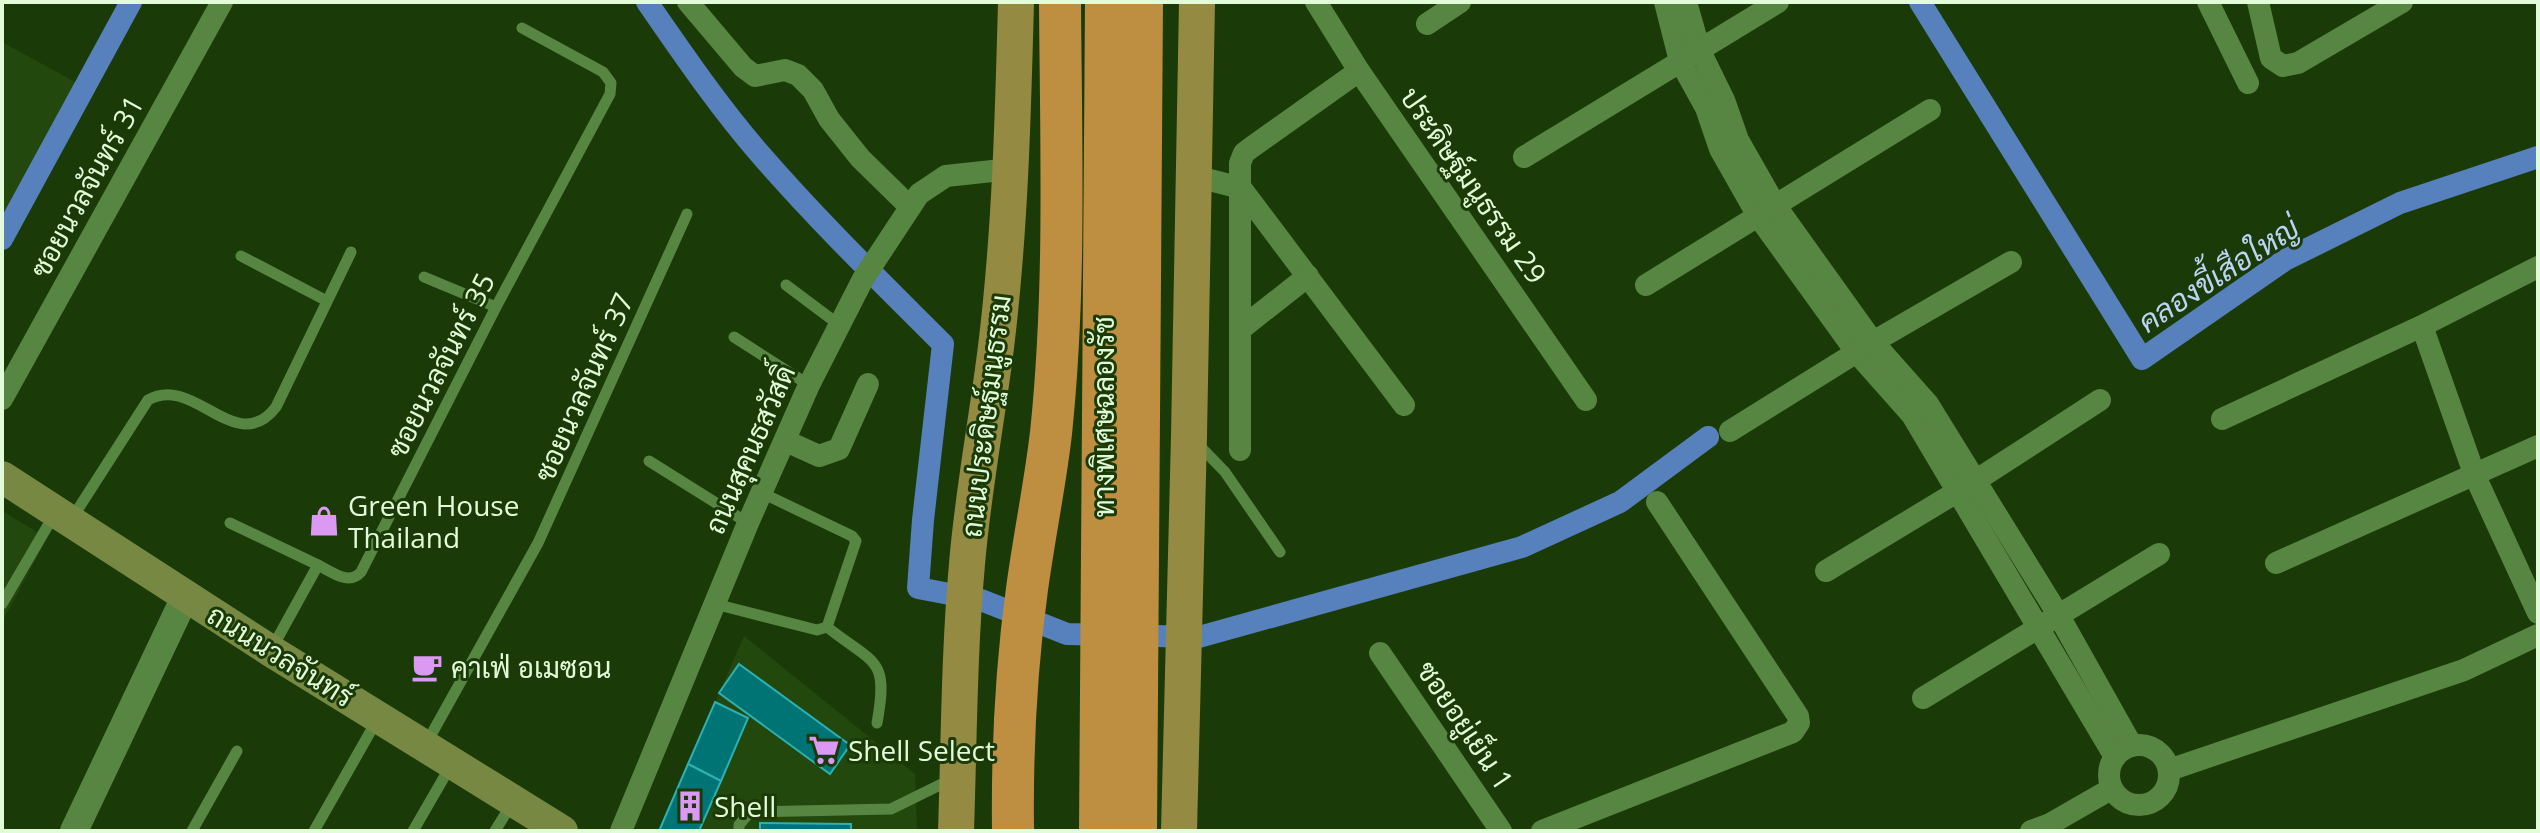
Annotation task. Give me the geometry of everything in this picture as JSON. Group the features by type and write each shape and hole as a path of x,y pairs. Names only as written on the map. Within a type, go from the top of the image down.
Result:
{"highway":[{"path":"1013,831 1012,782 1023,619 1051,435 1059,340 1060,2"},
{"name":"ทางพิเศษฉลองรัช","path":"1100,831 1106,2"},
{"name":"ทางพิเศษฉลองรัช","path":"1136,831 1142,2"}],"main road":[{"name":"ถนนประดิษฐ์มนูธรรม","path":"956,831 964,599 974,497 996,348 1011,169 1016,2"},
{"path":"1179,831 1197,2"},
{"name":"ถนนนวลจันทร์","path":"2,477 271,651 425,745 526,812 562,831"}],"street":[{"name":"ซอยนวลจันทร์ 31","path":"2,399 222,2"},
{"path":"688,2 743,67 755,76 785,70 798,75 813,90 829,119 860,158 910,207"},
{"name":"ประดิษฐ์มนูธรรม 29","path":"1316,2 1359,71 1586,400"},
{"path":"1427,24 1460,2"},
{"path":"1665,2 1690,56 1720,149 2059,616 2124,751"},
{"path":"1686,2 1690,56"},
{"path":"1524,157 1778,2"},
{"path":"2208,2 2248,83"},
{"path":"2258,2 2271,58 2283,66 2298,63 2402,2"},
{"path":"1240,450 1240,163 1244,153 1359,71"},
{"path":"1646,285 1930,110"},
{"name":"ถนนสุคนธสวัสดิ์","path":"621,831 748,523 809,385 838,324 869,270 919,194 946,176 1011,169"},
{"path":"1194,176 1241,188 1404,405"},
{"path":"1730,431 2011,262"},
{"path":"2222,419 2422,326 2538,267"},
{"path":"1242,328 1308,276"},
{"path":"2422,326 2475,476 2538,613"},
{"path":"786,441 819,456 839,449 868,384"},
{"path":"1826,571 2100,400"},
{"path":"2276,563 2538,446"},
{"path":"1966,486 2038,628 2124,751"},
{"path":"1542,831 1793,732 1799,723 1798,716 1657,502"},
{"path":"1923,698 2159,554"},
{"path":"74,831 186,595"},
{"path":"2169,770 2464,670 2538,635"},
{"name":"ซอยอยู่เย็น 1","path":"1380,653 1501,831"},
{"path":"2149,747 2166,763 2168,785 2160,797 2148,804 2134,805 2121,800 2111,789 2109,772 2124,751 2149,747"},
{"path":"2031,831 2050,824 2111,789"}],"lane":[{"name":"ซอยนวลจันทร์ 35","path":"318,565 348,580 356,578 361,572 496,307 610,94 611,83 603,72 522,28"},
{"name":"ซอยนวลจันทร์ 37","path":"425,745 538,543 687,214"},
{"path":"2,604 148,400 160,393 175,393 239,425 252,425 270,415 351,252"},
{"path":"241,256 327,301"},
{"path":"424,277 496,307"},
{"path":"786,285 838,324"},
{"path":"734,337 809,385"},
{"path":"1189,436 1225,472 1280,552"},
{"path":"649,461 748,523"},
{"path":"762,493 852,536 856,541 827,627"},
{"path":"230,523 318,565 271,651"},
{"path":"715,604 817,630 827,627"},
{"path":"827,627 875,662 882,674 883,689 877,723"},
{"path":"314,831 379,717"},
{"path":"192,831 237,751"},
{"path":"413,831 453,763"},
{"path":"739,831 739,825 750,812 891,809 958,776"},
{"path":"495,831 526,812"}],"shaded area":[{"path":"2,42 77,83 2,218"},
{"path":"2,511 47,538 2,622"},
{"path":"744,636 915,774 917,831 659,831"}],"building":[{"path":"739,664 850,745 830,774 719,693"},
{"path":"715,702 748,718 721,781 688,764"},
{"name":"Shell","path":"688,764 721,781 699,831 659,831"},
{"path":"760,823 851,824 851,831 760,831"}],"waterway":[{"path":"2,239 131,2"},
{"path":"647,2 716,99 760,154 943,344 918,588 981,600 1067,634 1199,637 1522,547 1620,502 1708,437"},
{"name":"คลองขี้เสือใหญ่","path":"1920,2 2142,359 2285,260 2400,203 2538,157"}],"place":[{"name":"Green House Thailand","path":"324,521"},
{"name":"คาเฟ่ อเมซอน","path":"427,667"},
{"name":"Shell Select","path":"824,750"},
{"name":"Shell","path":"690,806"}]}
